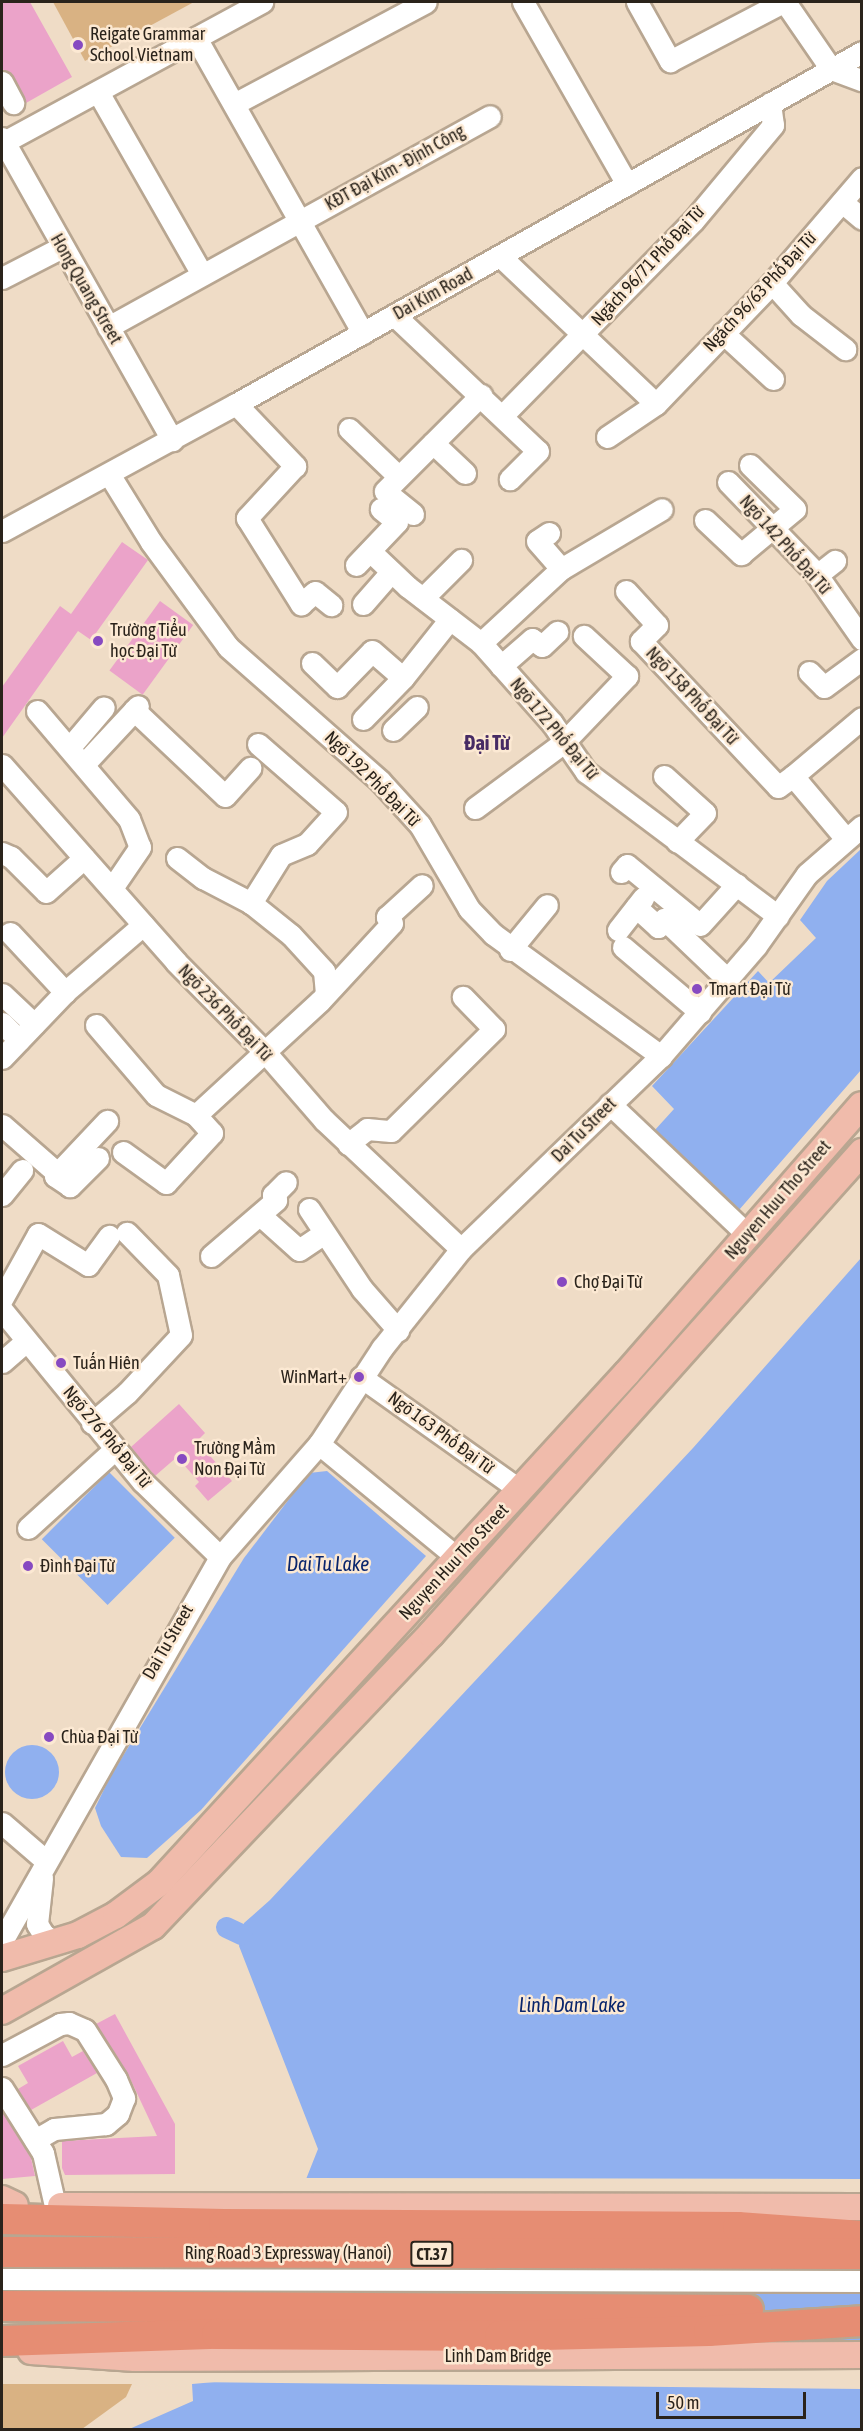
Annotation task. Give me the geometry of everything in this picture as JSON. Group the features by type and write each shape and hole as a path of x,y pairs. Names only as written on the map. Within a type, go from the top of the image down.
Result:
{"highway":[{"path":"5,2208 224,2224 738,2227 861,2236"},
{"name":"Ring Road 3 Expressway (Hanoi)","path":"2,2252 861,2254"},
{"path":"2,2306 861,2308"},
{"path":"2,2341 217,2334 512,2336 709,2331 861,2321"}],"main road":[{"name":"Nguyen Huu Tho Street","path":"2,1958 55,1942 116,1915 159,1883 520,1490 861,1105"},
{"name":"Nguyen Huu Tho Street","path":"2,2011 153,1926 524,1532 861,1152"},
{"path":"5,2208 55,2206 861,2207"},
{"name":"Linh Dam Bridge","path":"2,2349 135,2358 861,2355"}],"street":[{"path":"3,140 98,92 262,2"},
{"path":"234,104 426,2"},
{"path":"523,2 627,184"},
{"path":"637,2 670,61 784,2 831,69 861,80"},
{"path":"196,38 363,333"},
{"name":"Dai Kim Road","path":"2,531 172,440 861,52"},
{"path":"2,82 13,103"},
{"path":"98,92 202,274"},
{"name":"Ngách 96/71 Phố Đại Từ","path":"502,416 693,221 773,125 770,104"},
{"name":"KĐT Đại Kim - Định Công","path":"108,327 490,116"},
{"name":"Hong Quang Street","path":"3,140 172,440"},
{"name":"Ngách 96/63 Phố Đại Từ","path":"607,437 656,404 772,283 861,178"},
{"path":"842,201 861,219"},
{"path":"2,278 62,248"},
{"path":"500,256 656,404"},
{"path":"772,283 801,315 845,349"},
{"path":"394,315 538,451 510,479"},
{"path":"723,333 773,379"},
{"path":"413,514 385,491 481,395"},
{"path":"236,404 295,466 248,518 301,604 315,592 331,606"},
{"path":"348,429 399,477"},
{"path":"433,443 465,473"},
{"path":"705,520 741,554 795,509 750,465"},
{"name":"Ngõ 192 Phố Đại Từ","path":"109,474 152,542 228,647 380,782 420,825 469,909 510,950 661,1056"},
{"name":"Ngõ 142 Phố Đại Từ","path":"728,482 817,575 861,639"},
{"name":"Ngõ 172 Phố Đại Từ","path":"381,509 397,522 363,558 391,572 482,643 552,723 563,743 586,772 778,916"},
{"path":"482,643 561,569 662,509"},
{"path":"549,533 537,541 561,569"},
{"path":"423,598 460,560"},
{"path":"817,575 835,561"},
{"path":"363,604 391,572"},
{"name":"Ngõ 158 Phố Đại Từ","path":"626,591 657,625 641,641 778,787 793,776"},
{"path":"363,719 398,684 450,619"},
{"path":"501,666 532,639 542,646 557,632"},
{"path":"475,808 563,743 627,676 584,636"},
{"path":"312,663 337,687 372,651 416,708 393,730"},
{"path":"809,672 824,687 861,659"},
{"path":"70,747 104,707"},
{"path":"84,764 136,708 225,796 250,768"},
{"path":"37,711 129,819 140,847 112,888"},
{"path":"854,832 793,776 861,718"},
{"path":"251,903 281,855 307,844 336,812 258,744"},
{"name":"Ngõ 236 Phố Đại Từ","path":"2,765 143,925 265,1052 348,1144 461,1249"},
{"path":"664,776 705,813 677,842"},
{"name":"Dai Tu Street","path":"2,1941 45,1860 220,1557 319,1444 362,1377 461,1249 661,1056 728,980 778,916 807,874 854,832"},
{"path":"2,853 11,857 46,892 84,858"},
{"path":"177,858 203,878 251,903 291,935 324,971 326,992"},
{"path":"621,872 627,865 700,925 736,884"},
{"path":"196,1115 326,992 392,923 387,917 422,885"},
{"path":"700,1012 620,939 641,900 658,927 664,919 728,980"},
{"path":"510,950 547,905"},
{"path":"2,1058 65,992 143,925"},
{"path":"10,933 65,992"},
{"path":"2,994 34,1024"},
{"path":"348,1144 367,1129 391,1131 494,1029 463,997"},
{"path":"2,1023 19,1040"},
{"path":"96,1025 156,1095 196,1115 212,1133 166,1183 123,1152"},
{"path":"610,1104 748,1235"},
{"path":"98,1158 70,1186 55,1176 107,1121"},
{"path":"2,1125 57,1173"},
{"path":"2,1195 22,1170"},
{"path":"211,1256 260,1215 286,1182"},
{"path":"309,1209 362,1290 398,1330"},
{"path":"260,1215 299,1250 324,1233"},
{"path":"2,1299 34,1232 91,1267 118,1234 168,1275 181,1335 127,1394 93,1423"},
{"name":"Ngõ 276 Phố Đại Từ","path":"2,1310 114,1450 220,1557"},
{"path":"2,1362 26,1341"},
{"name":"Ngõ 163 Phố Đại Từ","path":"362,1377 520,1490"},
{"path":"319,1444 458,1558"},
{"path":"28,1528 114,1450"},
{"path":"501,1511 524,1532"},
{"path":"2,1823 45,1860 37,1924 44,1935 55,1942"},
{"path":"2,2055 60,2024 69,2023 85,2030 117,2079 124,2098 118,2114 106,2124 54,2129 35,2140"},
{"path":"2,2088 19,2120 43,2153 55,2206"},
{"path":"2,2279 861,2281"}],"shaded area":[{"path":"53,2 194,2 85,61"},
{"path":"2,2384 132,2384 126,2397 82,2429 2,2430"}],"water":[{"path":"861,849 861,1070 739,1210 654,1131 674,1109 652,1086 758,971 769,983 816,938 800,920 827,881"},
{"name":"Linh Dam Lake","path":"861,1258 861,2429 127,2430 193,2401 192,2384 226,2381 318,2149 239,1946 244,1923 270,1900 693,1448"},
{"name":"Dai Tu Lake","path":"327,1471 426,1556 201,1810 147,1858 121,1857 101,1826 95,1808 110,1777 244,1558 309,1473"},
{"path":"109,1472 175,1538 108,1605 42,1539"},
{"path":"27,1745 37,1745 47,1749 55,1757 59,1772 55,1787 47,1795 37,1799 27,1799 17,1795 9,1787 5,1777 5,1767 9,1757 17,1749"}],"pier":[{"path":"303,2178 861,2179 861,2226 287,2219"},
{"path":"861,2341 861,2389 189,2382 224,2378 237,2344"}],"building":[{"path":"2,2 30,2 72,77 26,103 13,76 2,69"},
{"path":"122,542 148,560 91,640 78,631 2,738 2,687 60,606 71,614"},
{"path":"160,601 193,625 143,695 109,671"},
{"path":"179,1404 205,1433 197,1441 232,1481 208,1501 195,1486 199,1482 177,1457 155,1476 131,1447"},
{"path":"115,2014 175,2124 175,2174 65,2175 62,2168 62,2141 157,2136 127,2072 96,2024"},
{"path":"63,2041 72,2057 83,2051 97,2073 31,2110 18,2089 28,2083 18,2066"},
{"path":"2,2111 31,2158 35,2176 2,2179"}],"waterway":[{"path":"226,1927 241,1934"}],"place":[{"name":"Reigate Grammar School Vietnam","path":"78,45"},
{"name":"Trường Tiểu học Đại Từ","path":"98,641"},
{"name":"Tmart Đại Từ","path":"697,989"},
{"name":"Chợ Đại Từ","path":"562,1282"},
{"name":"Tuấn Hiên","path":"61,1363"},
{"name":"WinMart+","path":"359,1377"},
{"name":"Trường Mầm Non Đại Từ","path":"182,1459"},
{"name":"Đình Đại Từ","path":"28,1566"},
{"name":"Chùa Đại Từ","path":"49,1737"}],"district":[{"name":"Đại Từ","path":"487,742"}]}
